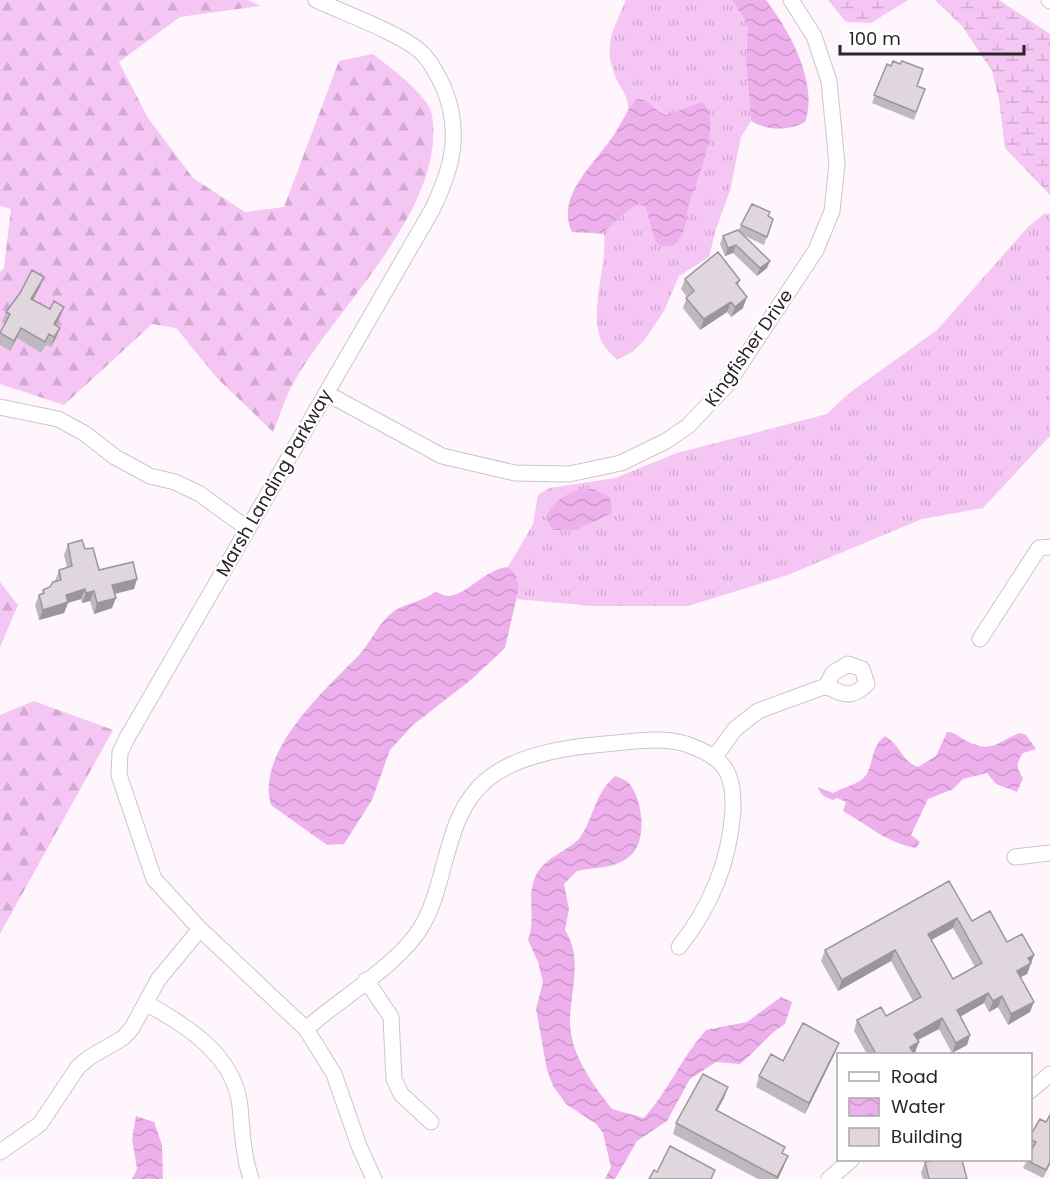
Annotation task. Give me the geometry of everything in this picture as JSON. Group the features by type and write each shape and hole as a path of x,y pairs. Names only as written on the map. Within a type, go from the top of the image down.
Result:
{"street":[{"name":"Marsh Landing Parkway","path":"306,1029 170,899 148,867 121,784 118,765 127,738 442,189 451,167 455,132 452,115 440,79 420,51 407,42 316,0"},
{"name":"Kingfisher Drive","path":"326,393 442,456 524,473 569,474 621,462 666,441 688,426 726,386 816,250 832,211 837,164 829,81 814,36 790,0"},
{"path":"0,407 58,419 84,433 115,457 150,476 175,482 200,494 248,529"},
{"path":"980,639 1038,548 1050,547"},
{"path":"714,758 735,729 758,711 826,686"},
{"path":"374,1179 359,1146 334,1074 306,1029 398,955 423,924 433,902 459,817 473,794 501,769 517,762 561,750 655,740 685,744 723,765 731,783 731,837 723,867 706,908 679,947"},
{"path":"1015,857 1050,853"},
{"path":"0,1152 40,1124 78,1067 90,1057 123,1038 172,960 200,929"},
{"path":"366,980 391,1017 391,1067 399,1091 431,1122"},
{"path":"146,1003 198,1037 224,1065 238,1097 242,1143 251,1179"},
{"path":"1032,1089 1050,1074"},
{"path":"829,1179 850,1161"}],"green space":[{"path":"0,0 248,0 260,6 180,17 119,62 148,118 193,178 245,212 284,207 339,61 373,54 416,90 429,107 432,115 432,150 423,185 406,221 294,382 273,432 218,379 176,328 152,324 64,405 0,384 0,272 4,268 11,209 0,206"},
{"path":"626,0 732,0 748,25 746,61 751,121 741,137 730,191 716,229 709,257 679,276 664,311 643,342 632,352 617,360 603,344 597,325 604,234 572,232 568,217 569,203 582,176 612,137 628,110 627,100 616,78 610,56 613,30"},
{"path":"828,0 908,0 871,23 846,22"},
{"path":"935,0 999,0 1050,34 1050,195 1005,148 999,100 992,71 962,26"},
{"path":"1044,214 1050,214 1050,436 983,508 922,519 788,575 688,606 592,606 516,599 519,587 508,567 533,524 538,495 549,488 615,478 677,453 827,414 848,394 937,330 1028,227"},
{"path":"0,582 18,605 0,647"},
{"path":"34,701 113,730 0,934 0,715"}],"water":[{"path":"732,0 766,0 784,26 805,74 808,107 805,122 778,129 764,127 751,121 746,61 748,25"},
{"path":"636,99 649,103 659,112 667,115 702,102 708,111 709,137 702,167 689,204 683,232 679,240 670,246 661,245 655,241 646,207 639,203 603,233 572,232 568,218 569,205 580,180 606,146"},
{"path":"582,489 593,489 610,497 612,513 576,530 553,530 548,516 550,509 561,498"},
{"path":"508,567 514,572 519,587 505,648 472,679 413,725 390,750 372,800 344,844 327,845 271,805 269,784 274,763 283,742 313,702 360,654 389,615 435,592 446,596 455,595 491,572"},
{"path":"947,732 981,746 1000,743 1020,733 1026,735 1036,749 1023,753 1019,760 1018,768 1023,778 1017,792 996,784 987,773 963,779 953,789 928,799 911,835 920,842 916,848 906,846 878,833 843,811 846,802 837,798 833,800 828,798 819,790 818,787 833,793 863,778 869,770 877,744 885,736 894,743 907,760 918,767 936,756"},
{"path":"615,776 628,782 640,808 641,830 636,849 630,856 618,863 577,871 564,884 569,909 565,930 575,961 570,1029 577,1054 589,1078 612,1109 644,1118 706,1030 747,1022 781,997 792,1002 785,1024 740,1064 716,1062 690,1079 667,1121 637,1141 615,1179 605,1179 611,1167 603,1133 596,1124 566,1104 553,1086 547,1070 536,1009 543,982 538,962 528,940 531,925 532,887 538,872 550,859 571,846 581,836 603,790"},
{"path":"136,1116 154,1122 162,1145 163,1179 132,1179 137,1169 132,1139"}],"building":[{"path":"893,61 900,64 902,61 923,69 917,86 925,89 916,112 874,95 887,64 891,66"},
{"path":"752,204 770,212 768,216 773,219 767,237 741,225"},
{"path":"738,230 770,261 760,268 736,245 728,248 723,236"},
{"path":"718,252 740,280 736,283 747,297 735,307 731,302 704,319 686,298 694,291 685,279"},
{"path":"32,270 44,277 31,299 50,309 54,301 64,307 54,324 60,328 54,337 49,334 45,342 21,328 14,341 0,333 10,314 6,312 20,293"},
{"path":"82,540 85,549 93,548 99,570 133,562 137,579 112,585 116,598 97,603 94,591 86,593 85,589 66,595 68,602 43,610 39,595 44,593 43,590 50,587 53,582 61,580 59,570 72,566 68,544"},
{"path":"949,881 972,921 990,911 1007,942 1022,934 1034,955 1028,958 1031,963 1017,971 1034,1002 1011,1014 1002,996 993,1001 988,993 957,1010 970,1035 956,1043 942,1018 914,1034 919,1042 910,1047 913,1053 875,1053 857,1020 881,1007 886,1016 921,997 895,950 842,980 825,950","holes":["957,918 982,963 953,979 928,934"]},
{"path":"803,1023 839,1043 809,1103 759,1076 771,1054 783,1061"},
{"path":"703,1074 728,1087 716,1110 785,1147 782,1153 788,1156 777,1177 676,1123"},
{"path":"1050,1115 1050,1162 1046,1170 1028,1161 1032,1161 1032,1149 1036,1142 1032,1140 1032,1133 1040,1119 1046,1122"},
{"path":"670,1146 715,1170 711,1179 649,1179 654,1170 657,1172"},
{"path":"962,1161 967,1179 929,1179 925,1162"}]}
